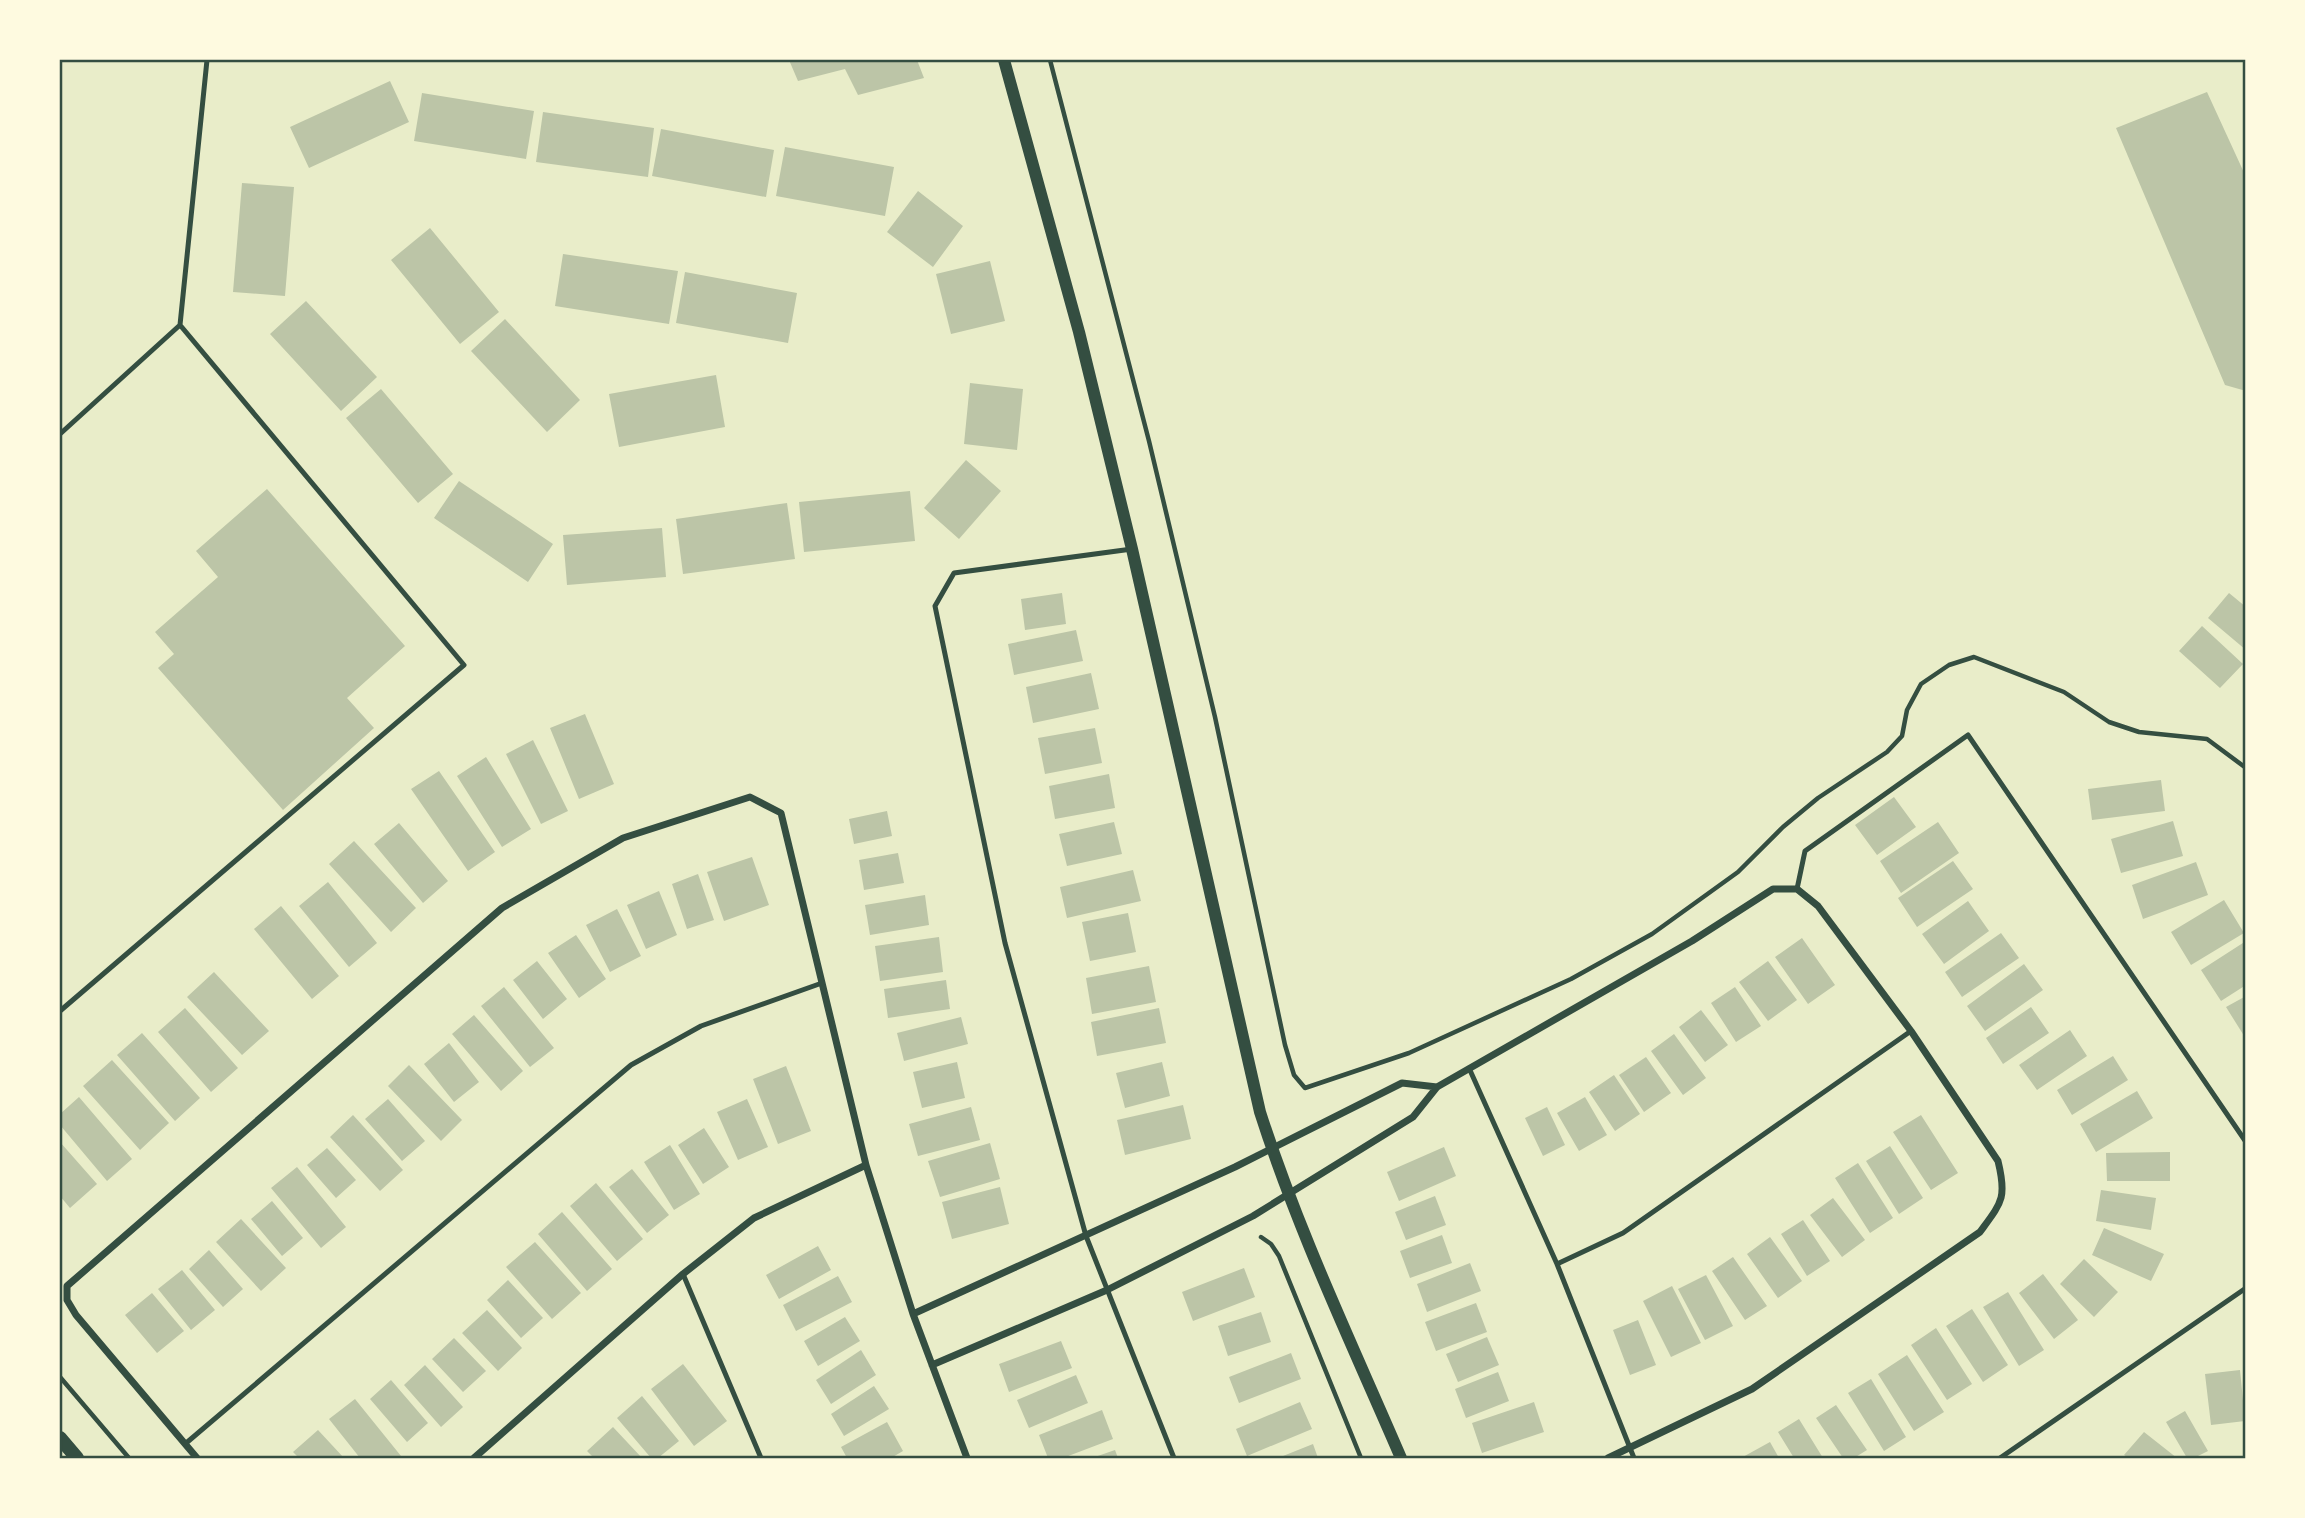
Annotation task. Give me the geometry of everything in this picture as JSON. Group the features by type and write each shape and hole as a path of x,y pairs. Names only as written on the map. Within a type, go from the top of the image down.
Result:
{"main road":[{"path":"60,1438 77,1458"}],"street":[{"path":"1004,60 1079,332 1132,550 1260,1112 1271,1148 1401,1458"},
{"path":"197,1458 76,1315 67,1300 67,1286 502,908 623,838 750,797 781,814 866,1165 913,1314 967,1458"},
{"path":"932,1366 1107,1290 1253,1216 1413,1116 1437,1087 1692,941 1773,889 1797,889 1818,906 1911,1031 1998,1161 2004,1185 1999,1205 1980,1232 1752,1389 1630,1450 1608,1458"},
{"path":"913,1314 1086,1236 1402,1083 1437,1087"},
{"path":"474,1458 683,1274 754,1218 866,1165"}],"lane":[{"path":"60,434 180,325 207,60"},
{"path":"60,1011 464,664 180,325"},
{"path":"1132,550 954,573 935,606 1005,943 1086,1236 1174,1458"},
{"path":"1797,889 1805,851 1968,735 2245,1142"},
{"path":"185,1444 631,1065 701,1026 822,983"},
{"path":"1558,1264 1623,1233 1911,1031"},
{"path":"1469,1068 1558,1264 1634,1458"},
{"path":"683,1274 761,1458"},
{"path":"2000,1458 2245,1288"}],"path":[{"path":"1050,60 1162,494 1215,717 1285,1045 1294,1075 1305,1088 1409,1053 1571,979 1652,934 1738,872 1783,827 1818,798 1887,752 1902,736 1908,710 1921,684 1949,665 1974,657 2064,692 2109,722 2139,732 2207,739 2245,768"},
{"path":"1261,1237 1271,1244 1279,1256 1361,1458"},
{"path":"60,1377 129,1458"}],"building":[{"path":"789,60 917,60 924,78 858,95 845,69 798,81"},
{"path":"390,81 409,122 309,168 290,127"},
{"path":"2207,92 2246,177 2246,391 2225,385 2116,128"},
{"path":"422,93 534,111 526,159 414,141"},
{"path":"543,112 654,128 648,177 536,162"},
{"path":"661,129 774,150 766,197 652,176"},
{"path":"785,147 894,167 885,216 776,196"},
{"path":"242,183 294,187 285,296 233,292"},
{"path":"918,191 963,226 933,267 887,232"},
{"path":"430,228 499,312 460,344 391,260"},
{"path":"563,254 678,271 669,324 555,306"},
{"path":"990,261 1005,321 951,334 936,274"},
{"path":"685,272 797,293 788,343 676,323"},
{"path":"306,301 377,377 341,411 270,334"},
{"path":"505,319 580,400 547,432 471,351"},
{"path":"716,375 725,427 619,447 609,394"},
{"path":"970,383 1023,389 1017,450 964,444"},
{"path":"381,389 453,474 418,503 346,418"},
{"path":"966,460 1001,491 959,539 924,508"},
{"path":"459,481 553,544 528,582 434,518"},
{"path":"267,489 405,646 347,698 374,728 283,810 158,668 174,654 155,632 218,577 196,551"},
{"path":"910,491 915,541 804,552 799,502"},
{"path":"787,503 795,559 683,574 676,519"},
{"path":"662,528 666,577 567,585 563,535"},
{"path":"1062,593 1066,624 1025,630 1021,599"},
{"path":"2229,593 2246,607 2246,650 2208,618"},
{"path":"2202,626 2243,664 2220,688 2179,651"},
{"path":"1076,630 1083,661 1014,675 1008,644"},
{"path":"1091,673 1099,709 1033,723 1026,687"},
{"path":"585,714 614,784 579,799 550,728"},
{"path":"1095,728 1102,763 1045,774 1038,738"},
{"path":"533,740 568,811 541,824 506,754"},
{"path":"486,757 531,829 502,847 457,776"},
{"path":"439,771 495,852 468,871 411,789"},
{"path":"1109,774 1115,808 1055,819 1049,786"},
{"path":"2161,780 2165,811 2092,820 2088,789"},
{"path":"1894,797 1916,827 1877,855 1855,825"},
{"path":"887,811 892,836 854,844 849,819"},
{"path":"2173,821 2183,856 2121,873 2111,839"},
{"path":"1114,822 1122,854 1067,866 1059,834"},
{"path":"1938,822 1959,853 1901,893 1880,861"},
{"path":"399,823 448,881 423,903 374,844"},
{"path":"354,841 416,908 391,932 329,864"},
{"path":"898,853 904,883 864,890 859,860"},
{"path":"752,857 769,905 724,921 707,872"},
{"path":"1953,861 1973,889 1917,927 1898,898"},
{"path":"2196,862 2208,895 2143,919 2132,885"},
{"path":"1133,870 1141,901 1067,918 1060,887"},
{"path":"698,874 714,920 687,929 672,884"},
{"path":"328,882 377,943 349,967 299,906"},
{"path":"659,891 677,935 646,949 627,905"},
{"path":"925,895 929,925 870,935 865,905"},
{"path":"2224,900 2244,933 2191,965 2171,932"},
{"path":"1968,901 1989,931 1944,964 1922,934"},
{"path":"281,906 339,976 312,999 254,929"},
{"path":"617,909 641,956 610,972 586,925"},
{"path":"1128,913 1136,952 1090,961 1082,922"},
{"path":"2001,933 2019,958 1962,997 1945,972"},
{"path":"576,935 606,979 579,998 548,953"},
{"path":"939,937 943,972 880,981 875,946"},
{"path":"1802,938 1835,985 1808,1004 1775,957"},
{"path":"2246,941 2246,985 2221,1001 2201,970"},
{"path":"537,961 567,999 543,1019 513,980"},
{"path":"1768,961 1797,1000 1768,1021 1739,982"},
{"path":"2024,964 2043,990 1985,1031 1967,1006"},
{"path":"1149,966 1156,1002 1092,1014 1086,978"},
{"path":"214,972 269,1031 242,1055 187,997"},
{"path":"946,980 950,1009 888,1018 884,989"},
{"path":"504,987 554,1048 530,1067 481,1006"},
{"path":"1735,987 1761,1026 1736,1042 1711,1003"},
{"path":"2246,996 2246,1039 2226,1007"},
{"path":"2031,1007 2049,1033 2003,1064 1986,1038"},
{"path":"185,1008 238,1068 211,1092 158,1032"},
{"path":"1159,1008 1166,1043 1097,1056 1091,1022"},
{"path":"1701,1010 1728,1045 1705,1062 1679,1027"},
{"path":"474,1015 523,1071 501,1091 452,1034"},
{"path":"961,1017 968,1044 904,1061 897,1033"},
{"path":"2070,1030 2087,1056 2037,1090 2019,1065"},
{"path":"142,1033 200,1098 175,1121 117,1055"},
{"path":"1674,1034 1706,1078 1683,1095 1651,1051"},
{"path":"449,1043 479,1082 454,1102 424,1064"},
{"path":"2113,1056 2128,1080 2072,1115 2057,1090"},
{"path":"1646,1057 1671,1093 1644,1112 1619,1075"},
{"path":"112,1060 169,1123 140,1150 83,1086"},
{"path":"957,1062 965,1098 922,1108 913,1072"},
{"path":"1162,1062 1170,1096 1125,1108 1116,1073"},
{"path":"409,1065 462,1120 441,1141 388,1086"},
{"path":"786,1066 811,1131 778,1144 753,1079"},
{"path":"1614,1075 1640,1114 1615,1131 1589,1092"},
{"path":"2137,1091 2153,1118 2096,1152 2080,1124"},
{"path":"79,1097 132,1159 107,1181 60,1125 60,1114"},
{"path":"1585,1097 1607,1135 1579,1151 1557,1113"},
{"path":"388,1099 425,1141 402,1161 365,1119"},
{"path":"747,1099 768,1147 738,1160 717,1112"},
{"path":"1183,1105 1191,1139 1125,1155 1117,1120"},
{"path":"971,1107 980,1140 918,1156 909,1124"},
{"path":"1547,1107 1565,1145 1543,1156 1525,1118"},
{"path":"353,1115 403,1170 380,1191 330,1137"},
{"path":"1921,1115 1958,1173 1931,1190 1893,1132"},
{"path":"704,1128 729,1167 703,1184 678,1145"},
{"path":"60,1142 97,1184 70,1208 60,1196"},
{"path":"990,1143 1000,1179 940,1197 928,1161"},
{"path":"670,1145 700,1194 674,1210 644,1162"},
{"path":"1890,1146 1923,1198 1899,1214 1866,1161"},
{"path":"1444,1147 1456,1176 1399,1201 1387,1172"},
{"path":"327,1148 356,1180 336,1198 307,1165"},
{"path":"2170,1152 2170,1181 2107,1181 2106,1153"},
{"path":"1858,1163 1893,1218 1870,1233 1835,1178"},
{"path":"297,1167 346,1227 321,1248 271,1188"},
{"path":"632,1169 669,1215 647,1233 609,1187"},
{"path":"596,1183 643,1239 617,1261 570,1206"},
{"path":"1000,1187 1009,1224 952,1239 942,1202"},
{"path":"2101,1190 2156,1198 2151,1230 2096,1221"},
{"path":"1435,1196 1446,1225 1406,1240 1395,1212"},
{"path":"1833,1198 1865,1240 1842,1257 1810,1215"},
{"path":"272,1201 303,1238 282,1256 251,1219"},
{"path":"562,1212 612,1269 587,1291 538,1234"},
{"path":"241,1219 286,1268 261,1291 216,1242"},
{"path":"1803,1220 1830,1261 1807,1276 1781,1234"},
{"path":"2104,1228 2164,1254 2151,1281 2092,1255"},
{"path":"1442,1235 1452,1263 1410,1278 1400,1251"},
{"path":"1770,1237 1802,1281 1778,1298 1747,1254"},
{"path":"535,1242 581,1293 552,1319 506,1267"},
{"path":"818,1246 831,1270 779,1299 766,1275"},
{"path":"209,1250 243,1289 223,1307 189,1269"},
{"path":"1733,1257 1767,1306 1745,1320 1712,1271"},
{"path":"2084,1259 2118,1292 2094,1317 2060,1284"},
{"path":"1470,1263 1481,1291 1427,1312 1417,1284"},
{"path":"1244,1268 1255,1297 1193,1321 1182,1292"},
{"path":"182,1270 215,1310 191,1330 158,1289"},
{"path":"2043,1274 2078,1320 2054,1339 2019,1293"},
{"path":"1706,1275 1733,1326 1705,1340 1678,1289"},
{"path":"838,1276 852,1302 796,1331 783,1305"},
{"path":"508,1280 543,1318 521,1338 487,1300"},
{"path":"1672,1286 1701,1343 1671,1357 1643,1301"},
{"path":"2008,1292 2044,1350 2019,1366 1983,1307"},
{"path":"152,1293 184,1331 157,1353 125,1315"},
{"path":"1476,1303 1487,1332 1436,1351 1425,1322"},
{"path":"1972,1309 2008,1365 1983,1382 1946,1326"},
{"path":"487,1310 522,1348 498,1371 462,1333"},
{"path":"1261,1312 1271,1342 1228,1356 1218,1326"},
{"path":"845,1317 860,1341 818,1366 804,1341"},
{"path":"1638,1320 1656,1365 1630,1375 1613,1330"},
{"path":"1936,1328 1972,1384 1947,1400 1911,1345"},
{"path":"1487,1337 1499,1365 1458,1382 1446,1354"},
{"path":"454,1338 486,1371 463,1392 432,1359"},
{"path":"1061,1341 1072,1368 1009,1392 999,1364"},
{"path":"861,1350 876,1375 831,1404 816,1380"},
{"path":"1291,1353 1301,1379 1239,1403 1229,1377"},
{"path":"1907,1355 1944,1412 1914,1431 1878,1374"},
{"path":"683,1364 727,1421 694,1446 651,1389"},
{"path":"425,1365 463,1407 441,1427 404,1385"},
{"path":"2240,1370 2245,1421 2211,1425 2205,1374"},
{"path":"1498,1372 1509,1401 1466,1418 1455,1389"},
{"path":"1076,1375 1088,1403 1029,1428 1017,1400"},
{"path":"1871,1379 1906,1437 1884,1451 1848,1393"},
{"path":"391,1380 428,1423 407,1442 370,1399"},
{"path":"874,1386 889,1409 844,1436 831,1414"},
{"path":"642,1396 679,1441 658,1458 651,1458 617,1418"},
{"path":"355,1399 401,1456 360,1458 329,1419"},
{"path":"1300,1402 1312,1429 1247,1456 1236,1429"},
{"path":"1534,1402 1544,1432 1482,1453 1472,1423"},
{"path":"1836,1405 1867,1450 1854,1458 1843,1458 1816,1418"},
{"path":"1102,1410 1113,1439 1063,1458 1048,1458 1039,1435"},
{"path":"2185,1411 2208,1451 2194,1458 2187,1458 2166,1422"},
{"path":"1799,1419 1823,1458 1794,1458 1778,1432"},
{"path":"887,1422 903,1451 891,1458 847,1458 841,1447"},
{"path":"613,1427 642,1458 594,1458 587,1451"},
{"path":"318,1430 344,1458 299,1458 293,1452"},
{"path":"2144,1432 2177,1458 2129,1458 2124,1455"},
{"path":"1770,1442 1779,1458 1741,1458"},
{"path":"1313,1444 1318,1458 1278,1458"},
{"path":"1115,1450 1118,1458 1092,1458"}]}
